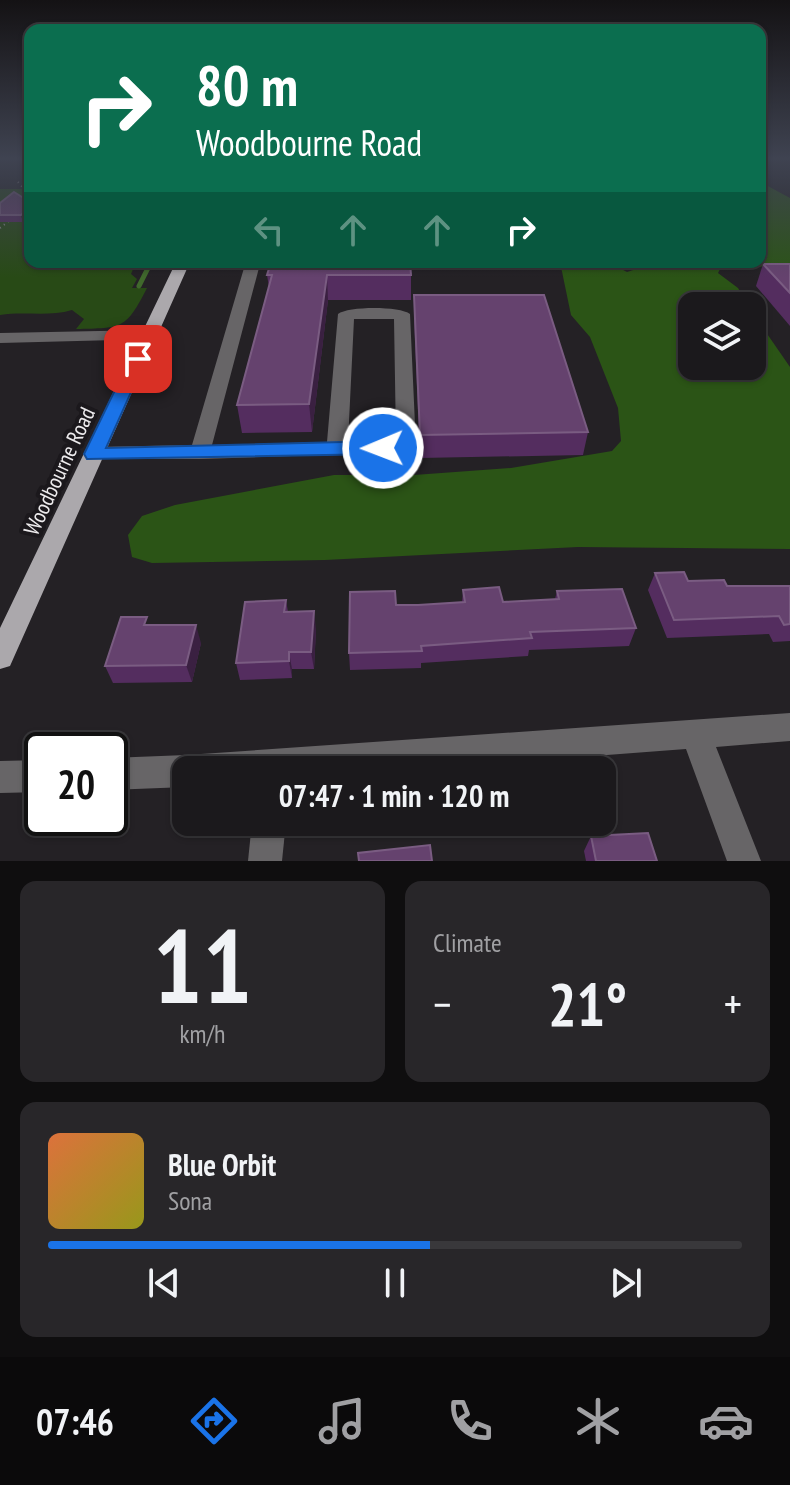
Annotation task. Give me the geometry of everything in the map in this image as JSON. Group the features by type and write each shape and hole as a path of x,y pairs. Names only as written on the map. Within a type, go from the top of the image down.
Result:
{"main road":[{"name":"Woodbourne Road","path":"0,657 180,268"}],"street":[{"path":"200,452 256,268"},
{"path":"93,454 337,449 406,447 402,314 346,314 337,449"},
{"path":"0,338 149,335"},
{"path":"424,756 790,727"},
{"path":"696,734 744,861"},
{"path":"128,773 172,772"},
{"path":"0,777 24,776"},
{"path":"265,861 268,836"}],"path":[{"path":"21,207 23,198"},
{"path":"0,228 13,216"}],"green space":[{"path":"0,198 24,198 24,268 134,268 131,274 137,279 132,288 147,288 128,319 104,328 76,329 84,319 72,310 0,315"},
{"path":"766,198 790,198 790,266 766,266"},
{"path":"561,268 619,268 627,272 639,268 720,268 718,273 740,292 678,292 678,380 766,380 766,332 790,367 790,549 578,547 325,560 152,563 132,557 128,535 142,516 175,505 334,475 414,475 511,468 612,451 621,441 618,408 590,337 571,315"}],"building":[{"path":"6,198 24,198 24,213 0,215 0,203"},
{"path":"766,264 790,264 790,293 766,267"},
{"path":"269,268 410,268 411,275 327,275 309,404 237,405 272,275 267,275"},
{"path":"414,295 544,295 588,432 420,435"},
{"path":"684,572 688,581 724,580 727,586 790,586 790,624 784,625 779,616 674,620 655,573"},
{"path":"499,587 503,602 559,599 557,591 622,589 636,628 530,632 532,638 421,646 422,651 349,653 350,592 395,591 396,605 418,605 465,602 463,590"},
{"path":"286,600 284,612 314,611 311,652 289,652 289,661 236,663 245,602"},
{"path":"121,617 147,617 144,625 196,625 186,665 105,666"},
{"path":"648,833 657,861 596,861 591,836"},
{"path":"430,845 432,861 359,861 358,853"}],"waterway":[{"path":"139,286 148,268"}],"route":[{"path":"138,359 93,454 383,448"}]}
